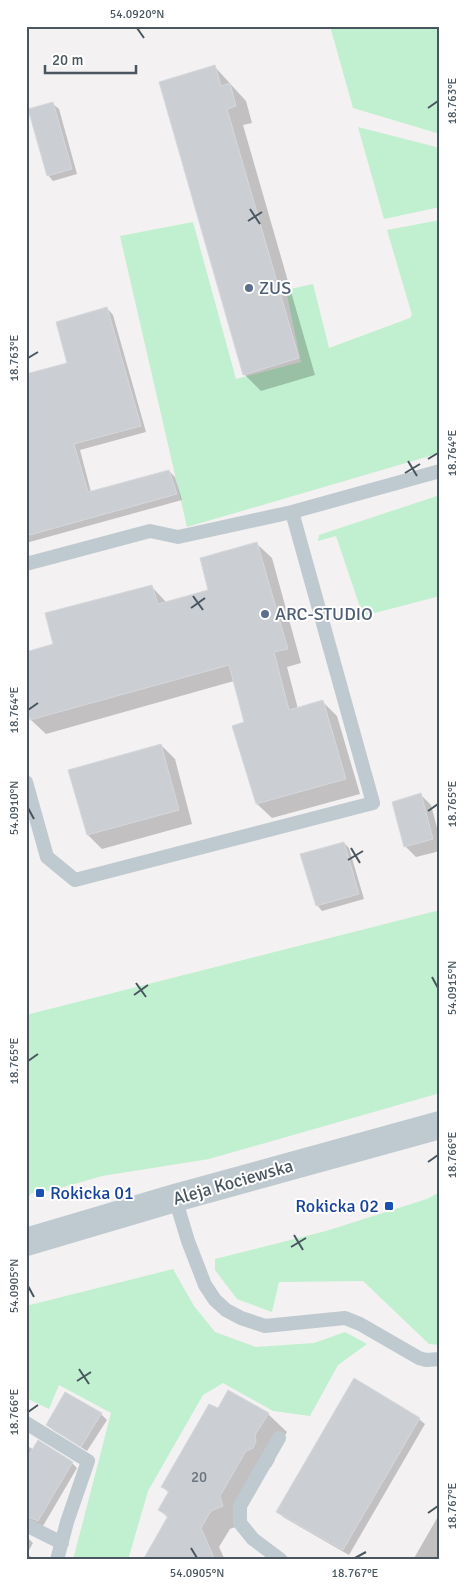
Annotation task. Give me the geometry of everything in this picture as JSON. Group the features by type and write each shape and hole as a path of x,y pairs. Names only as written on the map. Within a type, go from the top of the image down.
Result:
{"street":[{"name":"Aleja Kociewska","path":"26,1242 175,1198 440,1125"}],"lane":[{"path":"26,564 150,531 178,537 292,512 440,471"},
{"path":"26,782 47,857 75,880 373,803 292,512"},
{"path":"175,1198 188,1241 205,1285 215,1300 226,1310 241,1318 265,1326 345,1318 353,1320 418,1358 426,1360 440,1359"},
{"path":"26,1423 88,1462 57,1560"},
{"path":"280,1438 240,1506 240,1523 253,1539 281,1560"},
{"path":"26,1525 62,1543"}],"green space":[{"path":"330,26 440,26 440,134 353,108"},
{"path":"358,127 440,148 440,207 384,219"},
{"path":"440,220 440,453 187,527 120,236 193,222 236,379 301,362 286,290 313,284 329,348 410,318 412,315 387,230"},
{"path":"440,495 440,596 363,616 336,536 318,541 319,535"},
{"path":"440,910 440,1093 209,1159 102,1176 50,1191 44,1189 26,1197 26,1015"},
{"path":"440,1192 440,1345 429,1344 363,1281 279,1282 272,1312 237,1299 215,1270 215,1259 326,1231 427,1199"},
{"path":"173,1269 194,1306 215,1332 256,1347 314,1343 345,1332 367,1344 338,1365 310,1416 273,1411 223,1383 203,1395 148,1491 128,1560 73,1560 111,1413 59,1385 49,1409 26,1398 26,1306"}],"building":[{"name":"ZUS","path":"215,65 221,86 230,83 236,106 227,109 299,358 243,375 159,82"},
{"path":"53,102 72,169 47,176 28,109"},
{"path":"107,307 141,426 74,444 88,492 169,470 177,494 26,536 26,374 67,363 56,322"},
{"path":"257,542 288,649 274,652 289,710 323,700 346,779 256,804 232,726 244,722 229,665 30,720 26,707 26,652 53,644 45,613 152,585 158,604 208,590 200,558"},
{"path":"161,744 179,810 87,835 68,770"},
{"path":"421,793 433,839 404,847 392,802"},
{"path":"344,842 359,894 316,906 300,854"},
{"path":"354,1378 420,1418 343,1550 276,1512"},
{"path":"228,1390 269,1413 255,1435 256,1441 253,1448 246,1451 220,1496 223,1506 211,1511 201,1528 215,1560 143,1560 168,1516 158,1510 169,1491 161,1487 209,1404 218,1408"},
{"path":"65,1392 102,1413 81,1447 46,1425"},
{"path":"38,1440 73,1462 38,1521 26,1516 26,1460"}],"place":[{"name":"ZUS","path":"249,288"},
{"name":"ARC-STUDIO","path":"265,614"},
{"name":"Rokicka 01","path":"40,1193"},
{"name":"Rokicka 02","path":"389,1206"}]}
